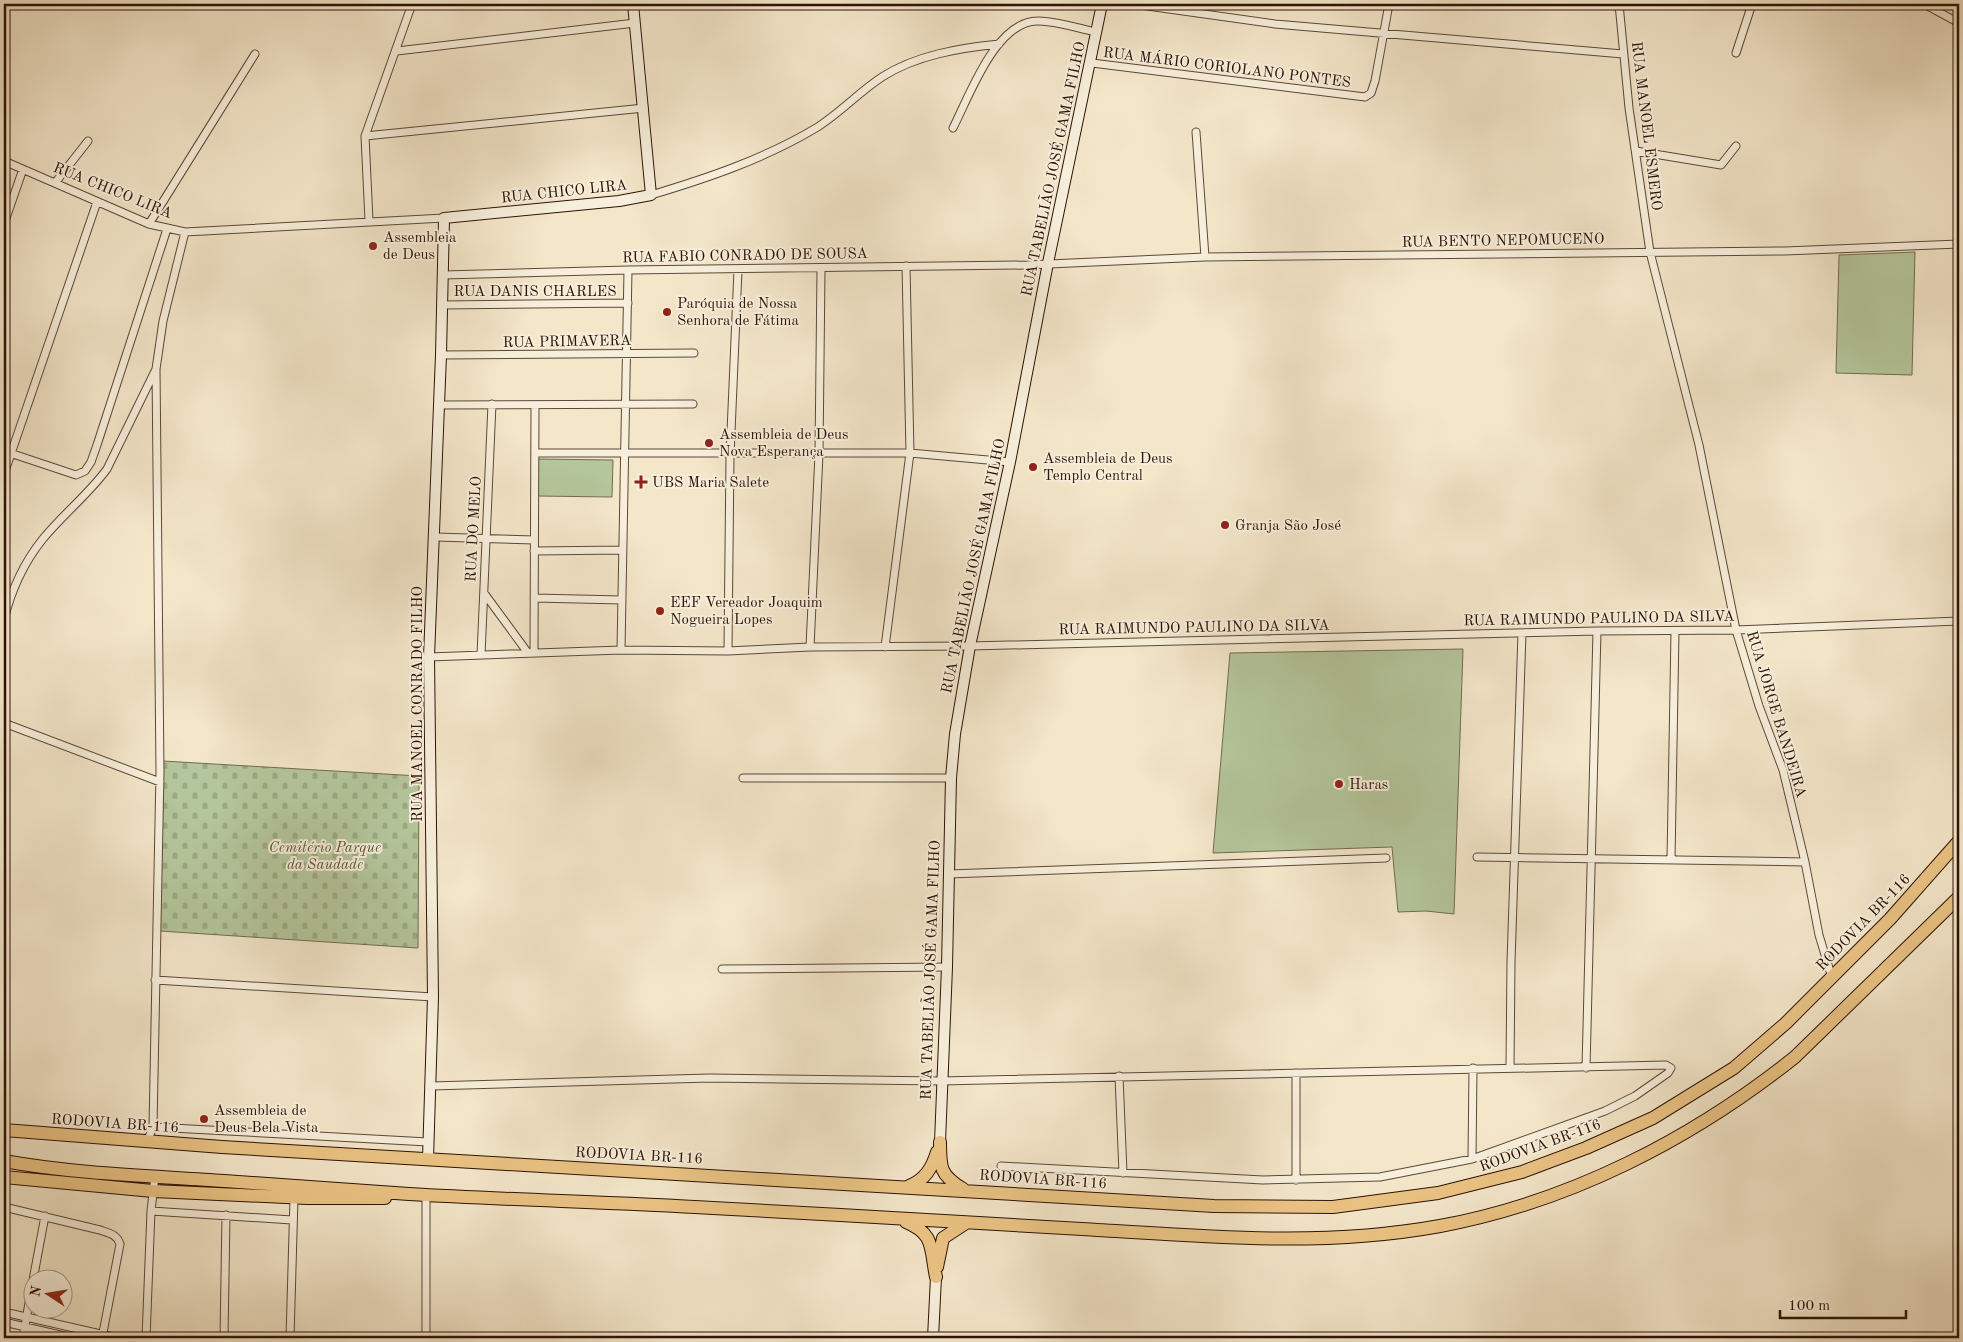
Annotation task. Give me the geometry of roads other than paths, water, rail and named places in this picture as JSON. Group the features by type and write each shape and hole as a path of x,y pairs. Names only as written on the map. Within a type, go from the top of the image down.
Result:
{"highway":[{"name":"RODOVIA BR-116","path":"4,1130 147,1142 965,1190 1204,1206 1310,1208 1409,1198 1522,1172 1586,1148 1653,1118 1734,1068 1786,1023 1832,978 1890,919 1959,841"},
{"path":"4,1161 49,1168 420,1194 654,1204 1208,1238 1310,1240 1356,1238 1439,1226 1527,1204 1635,1160 1707,1120 1766,1080 1822,1033 1900,953 1959,897"},
{"path":"940,1142 940,1166 942,1171 950,1181 965,1190"},
{"path":"908,1187 923,1179 932,1168 940,1142"},
{"path":"4,1177 153,1191 294,1198 369,1200 420,1194"},
{"path":"899,1219 921,1228 927,1235 936,1277"},
{"path":"936,1277 941,1242 946,1234 966,1223"}],"street":[{"path":"369,221 365,136 397,51 412,4"},
{"path":"633,4 644,108 650,195"},
{"name":"RUA TABELIÃO JOSÉ GAMA FILHO","path":"940,1142 950,874 951,778 955,734 970,646 1010,462 1048,263 1092,63 1102,4"},
{"path":"1133,4 1274,24 1623,54"},
{"path":"1383,34 1389,4"},
{"name":"RUA MANOEL ESMERO","path":"1618,4 1650,252"},
{"path":"1736,54 1752,4"},
{"path":"1924,4 1959,23"},
{"path":"953,128 990,53 1016,27 1036,20 1097,32"},
{"path":"397,51 635,23"},
{"name":"RUA MÁRIO CORIOLANO PONTES","path":"1092,63 1359,98 1368,96 1373,88 1383,34"},
{"name":"RUA CHICO LIRA","path":"4,161 150,224 185,232 444,218 620,202 716,175 776,150 830,119 882,77 899,68 952,51 999,44"},
{"path":"150,224 255,54"},
{"path":"365,136 644,108"},
{"path":"1196,132 1205,257"},
{"path":"55,183 88,141"},
{"path":"1636,151 1721,165 1736,146"},
{"path":"4,224 23,169"},
{"path":"4,474 7,452 97,202"},
{"name":"RUA MANOEL CONRADO FILHO","path":"428,1159 434,997 429,657 442,355 444,218"},
{"path":"7,452 76,476 85,470 97,445 167,229"},
{"path":"147,1142 153,1127 160,782 156,369 163,321 185,232"},
{"name":"RUA BENTO NEPOMUCENO","path":"1048,263 1205,257 1785,251 1959,244"},
{"name":"RUA JORGE BANDEIRA","path":"1650,252 1699,446 1736,630 1759,706 1783,770 1805,862 1819,935 1832,978"},
{"name":"RUA FABIO CONRADO DE SOUSA","path":"443,275 1048,263"},
{"path":"886,648 910,453 906,266"},
{"path":"810,647 819,454 821,269"},
{"path":"621,650 628,270"},
{"path":"728,651 730,455 738,270"},
{"name":"RUA DANIS CHARLES","path":"442,305 628,304"},
{"name":"RUA PRIMAVERA","path":"442,355 694,353"},
{"path":"4,620 12,592 29,559 42,540 107,469 156,369"},
{"name":"RUA DO MELO","path":"480,655 492,404"},
{"path":"439,405 693,404"},
{"path":"531,652 534,598 535,406"},
{"path":"535,453 730,455 910,453 1010,462"},
{"path":"435,537 534,540"},
{"path":"534,552 623,550"},
{"path":"484,592 531,652"},
{"path":"534,598 622,600"},
{"name":"RUA RAIMUNDO PAULINO DA SILVA","path":"429,657 621,650 728,651 810,647 886,648 1597,631 1736,630 1959,622"},
{"path":"1586,1068 1593,860 1597,631"},
{"path":"1670,860 1675,631"},
{"path":"1510,1068 1522,633"},
{"path":"4,723 160,782"},
{"path":"743,778 951,778"},
{"path":"1477,857 1805,862"},
{"path":"950,874 1386,858"},
{"path":"722,969 947,967"},
{"path":"155,980 434,997"},
{"path":"431,1086 709,1078 941,1080 1473,1068 1586,1068 1666,1065 1671,1068 1668,1073 1635,1096 1605,1111 1472,1159 1380,1177 1296,1180 1001,1166"},
{"path":"1472,1159 1473,1068"},
{"path":"1296,1072 1296,1180"},
{"path":"1120,1076 1123,1173"},
{"path":"153,1127 428,1142"},
{"path":"146,1338 151,1211 155,1176"},
{"path":"420,1194 426,1338"},
{"path":"290,1338 294,1198"},
{"path":"4,1207 100,1230 113,1235 118,1240 120,1244 102,1336"},
{"path":"151,1211 292,1220"},
{"path":"224,1338 226,1215"},
{"path":"36,1270 46,1216"},
{"path":"933,1338 936,1277"},
{"path":"4,1312 22,1316"},
{"path":"23,1338 26,1320"},
{"path":"38,1320 102,1336 118,1338"},
{"path":"4,1322 73,1338"}],"place":[{"name":"Assembleia de Deus","path":"373,246"},
{"name":"Paróquia de Nossa Senhora de Fátima","path":"667,312"},
{"name":"Assembleia de Deus Nova Esperança","path":"709,443"},
{"name":"Assembleia de Deus Templo Central","path":"1033,467"},
{"name":"UBS Maria Salete","path":"641,482"},
{"name":"Granja São José","path":"1225,525"},
{"name":"EEF Vereador Joaquim Nogueira Lopes","path":"660,611"},
{"name":"Haras","path":"1339,784"},
{"name":"Assembleia de Deus Bela Vista","path":"204,1119"}],"park label":[{"name":"Cemitério Parque da Saudade","path":"325,856"}]}
